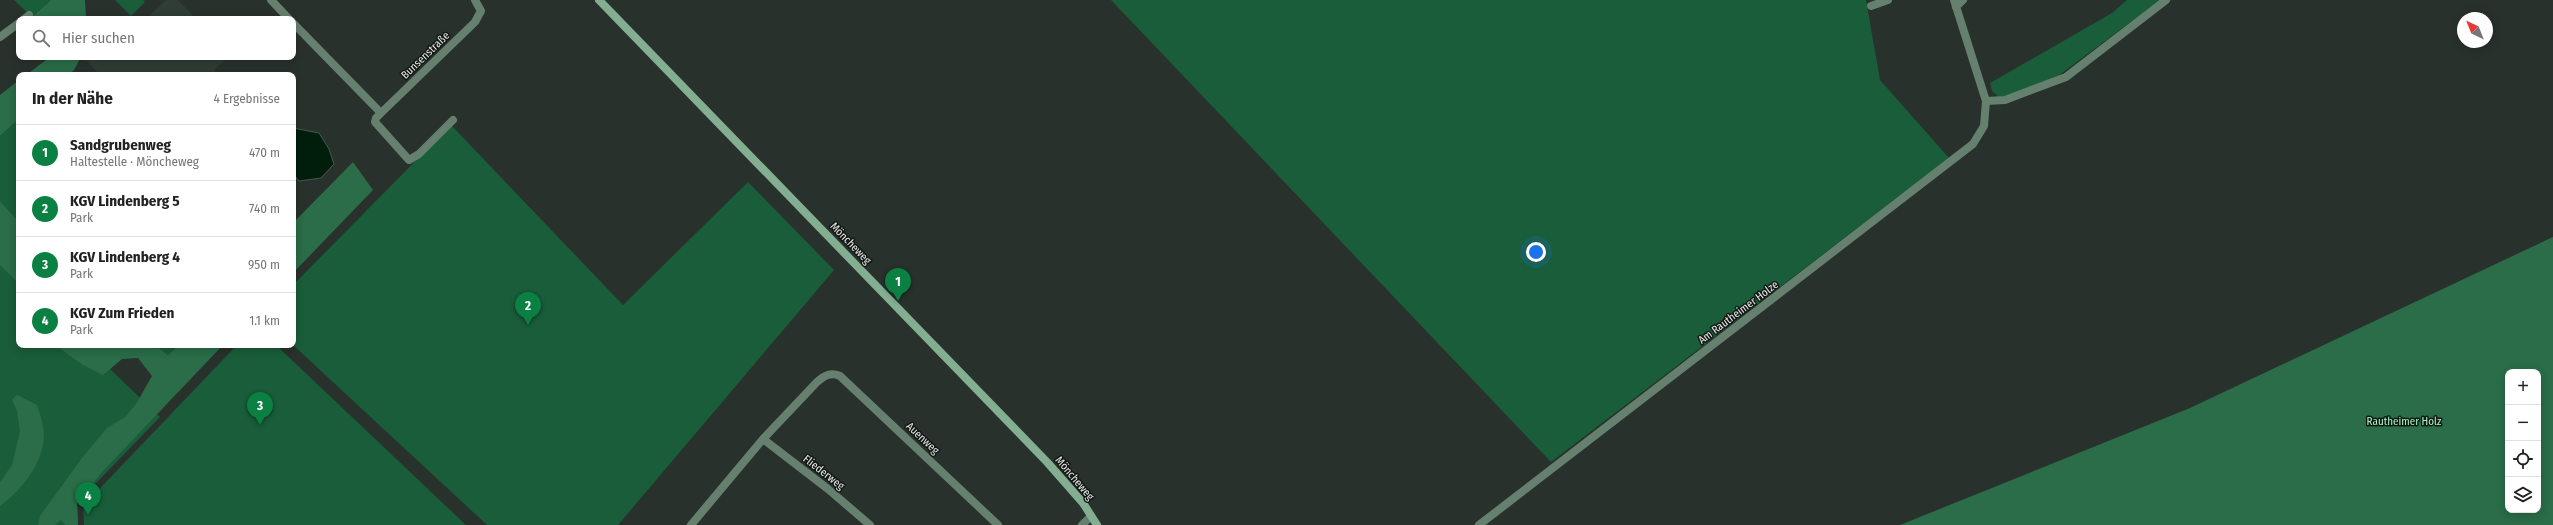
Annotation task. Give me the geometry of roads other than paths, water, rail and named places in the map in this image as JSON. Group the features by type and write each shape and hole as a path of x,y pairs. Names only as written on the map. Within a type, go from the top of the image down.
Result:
{"main road":[{"name":"Möncheweg","path":"599,0 1042,456 1070,486 1097,525"}],"street":[{"path":"271,0 286,16"},
{"name":"Bunsenstraße","path":"381,113 475,22 481,11 475,0"},
{"path":"1871,6 1888,0"},
{"name":"Am Rautheimer Holze","path":"1479,525 1963,154 1980,135 1984,126 1986,101 1981,79 1955,4 1963,0"},
{"path":"1986,101 2005,100 2066,77 2166,0"},
{"path":"0,38 16,25"},
{"path":"296,26 381,113 375,122 409,160 414,158 453,120"},
{"name":"Auenweg","path":"763,439 817,382 830,374 840,376 998,525"},
{"path":"690,525 763,439"},
{"name":"Fliederweg","path":"763,439 823,485 870,525"},
{"path":"1082,525 1091,516"}],"place":[{"name":"Sandgrubenweg","path":"898,301"},
{"name":"KGV Lindenberg 5","path":"528,325"},
{"name":"KGV Lindenberg 4","path":"260,425"},
{"name":"KGV Zum Frieden","path":"88,515"}],"park label":[{"name":"Rautheimer Holz","path":"2404,421"}]}
